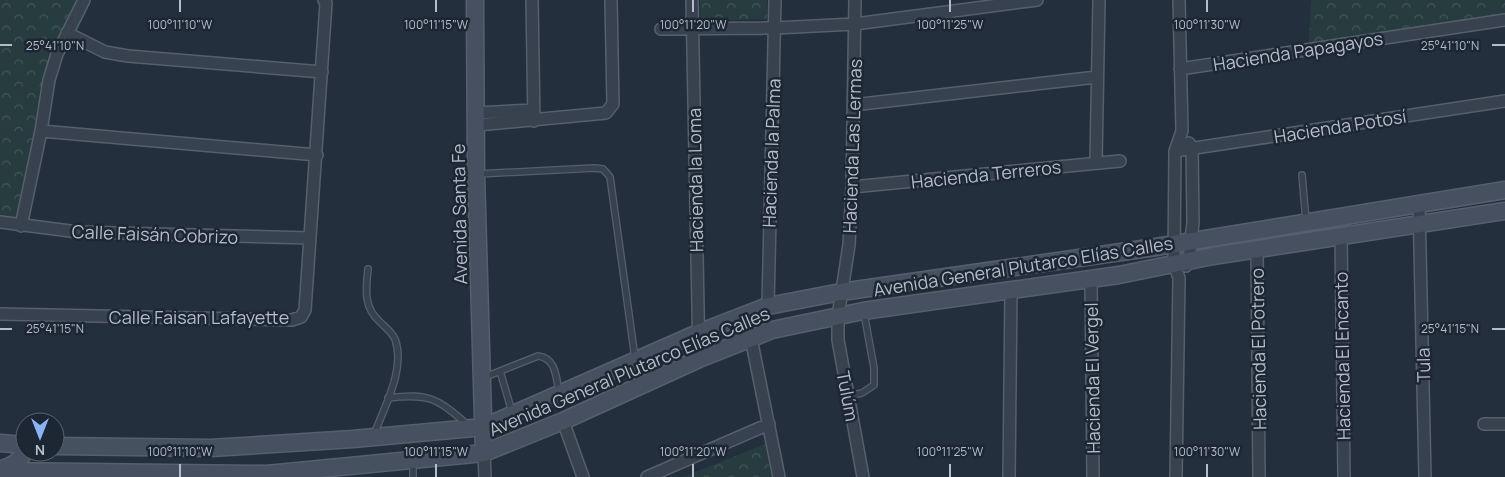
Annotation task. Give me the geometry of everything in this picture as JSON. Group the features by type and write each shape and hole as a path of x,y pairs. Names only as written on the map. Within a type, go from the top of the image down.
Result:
{"street":[{"path":"20,226 41,130 49,80 57,54 84,0"},
{"path":"310,238 322,72 326,3 324,0"},
{"name":"Avenida Santa Fe","path":"475,0 476,174 483,378 478,427 484,453"},
{"path":"532,0 534,116"},
{"path":"477,119 606,113 611,110 613,104 611,0"},
{"name":"Hacienda la Loma","path":"692,0 698,359"},
{"name":"Hacienda la Palma","path":"768,306 775,0"},
{"name":"Hacienda Las Lermas","path":"838,316 849,245 856,0"},
{"path":"661,29 775,28 855,24 1037,0"},
{"path":"1096,162 1099,0"},
{"path":"1176,477 1181,268 1175,244 1175,151 1182,131 1179,0"},
{"name":"Hacienda Papagayos","path":"1180,69 1505,20"},
{"path":"67,33 105,52 128,56 322,72"},
{"path":"853,105 1097,77"},
{"name":"Hacienda Potosí","path":"1175,151 1505,100"},
{"path":"41,130 317,155"},
{"path":"1181,268 1192,241 1192,148 1182,131"},
{"name":"Hacienda Terreros","path":"852,187 1120,161"},
{"name":"Avenida General Plutarco Elías Calles","path":"65,446 211,448 353,439 478,427 513,414 698,333 768,306 841,292 1175,244 1505,190"},
{"name":"Tula","path":"1419,204 1426,477"},
{"name":"Avenida General Plutarco Elías Calles","path":"0,470 94,475 211,476 356,467 484,453 563,421 698,359 772,330 863,311 1181,268 1257,250 1505,211"},
{"name":"Calle Faisán Cobrizo","path":"0,222 78,232 310,238"},
{"name":"Hacienda El Encanto","path":"1341,236 1344,477"},
{"name":"Calle Faisan Lafayette","path":"0,314 292,320 300,316 305,310 310,238"},
{"name":"Hacienda El Potrero","path":"1257,250 1259,477"},
{"path":"1116,252 1119,275"},
{"name":"Hacienda El Vergel","path":"1091,279 1093,477"},
{"path":"1009,477 1011,291"},
{"name":"Tulúm","path":"838,316 838,340 862,477"},
{"path":"751,338 779,477"},
{"path":"563,421 583,477"},
{"path":"647,477 769,424"},
{"path":"1484,424 1505,424"},
{"path":"353,439 356,467"},
{"path":"0,442 15,445"},
{"path":"484,453 484,477"},
{"path":"0,470 16,462"}],"lane":[{"path":"476,174 594,168 603,170 610,177 635,360"},
{"path":"1302,175 1306,223"},
{"path":"368,269 366,296 370,310 389,330 396,342 398,364 388,398 373,436"},
{"path":"848,396 862,394 874,385 874,368 863,311"},
{"path":"483,378 538,356 544,357 550,361 554,368 559,394"},
{"path":"500,371 513,414"},
{"path":"388,398 412,395 428,397 446,406 478,427"},
{"path":"413,460 413,477"}],"green space":[{"path":"0,0 84,0 57,54 21,226 0,222"},
{"path":"700,0 767,0 767,19 701,21"},
{"path":"1311,0 1505,0 1505,14 1309,43"},
{"path":"765,444 771,477 683,477"}]}
